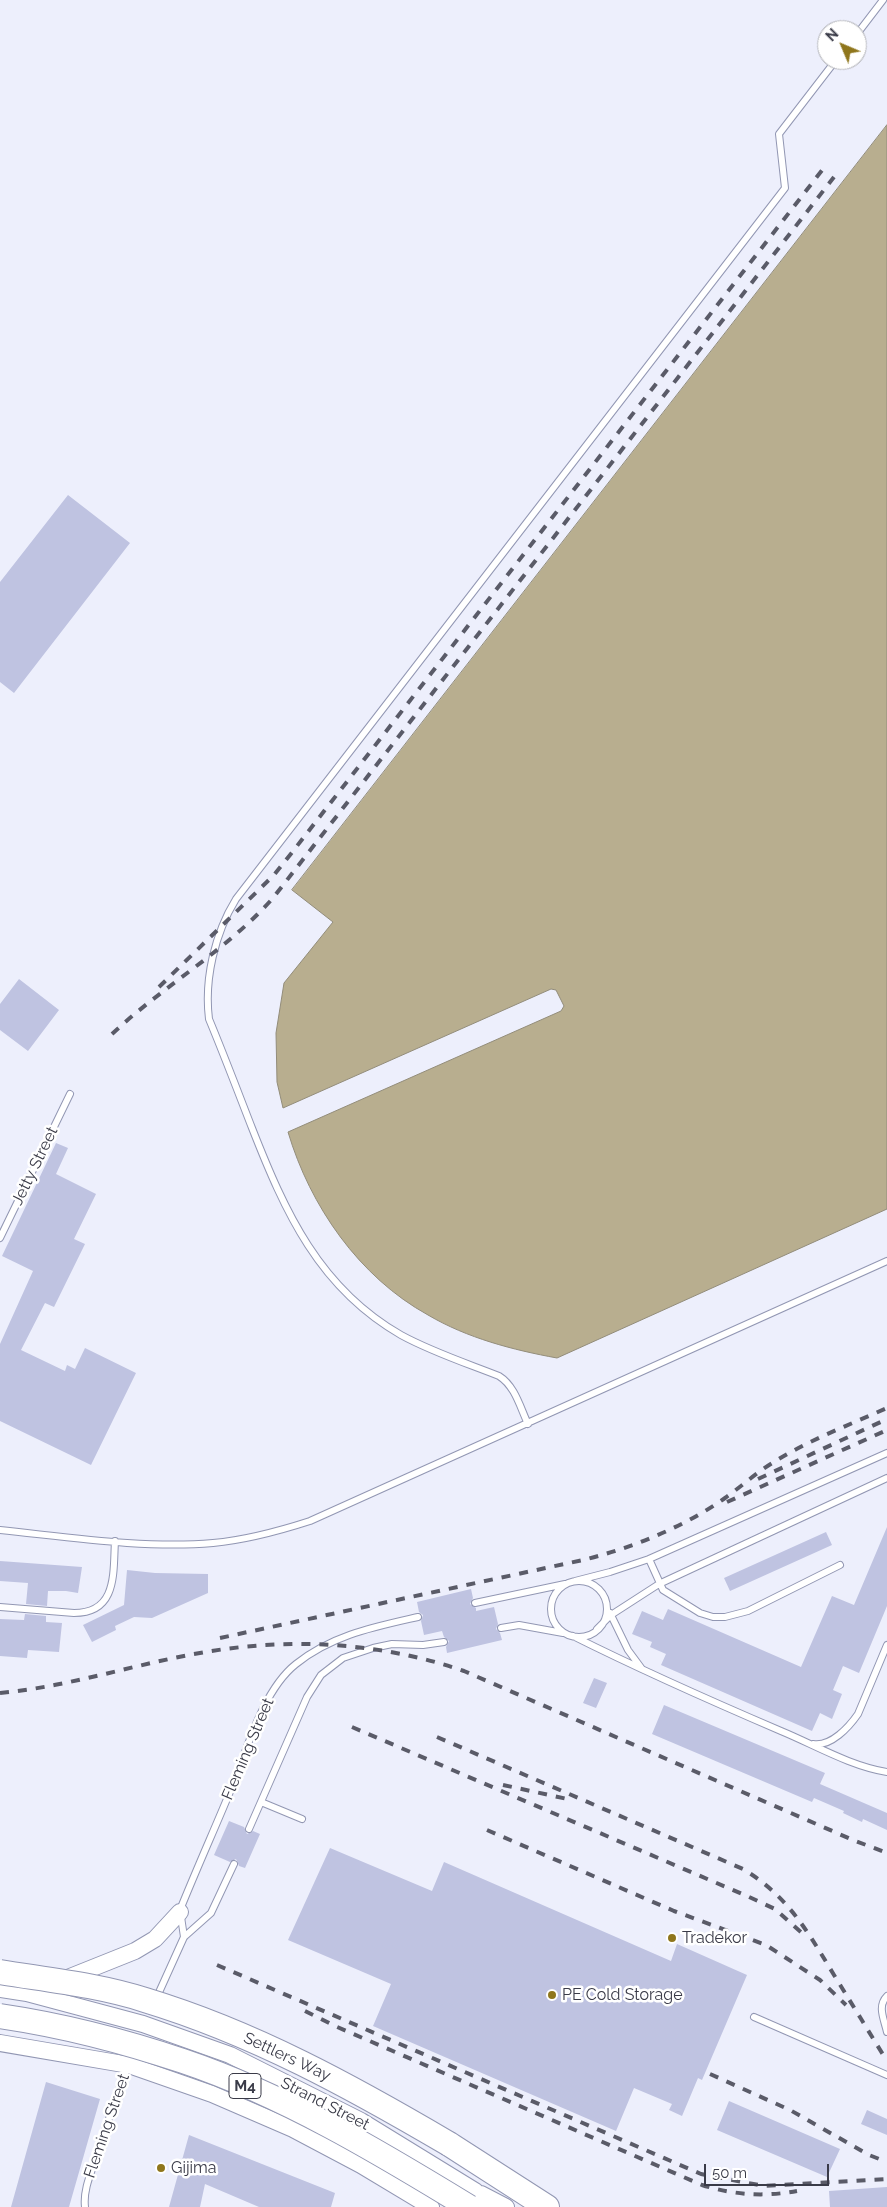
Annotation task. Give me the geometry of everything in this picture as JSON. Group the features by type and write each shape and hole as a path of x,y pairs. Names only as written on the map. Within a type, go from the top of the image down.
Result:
{"highway":[{"name":"Settlers Way","path":"0,1972 94,1986 145,2000 233,2032 352,2087 449,2144 548,2207"},
{"name":"M4","path":"0,2016 99,2037 193,2065 254,2090 327,2125 399,2164 472,2199"}],"street":[{"path":"27,1993 135,1952 155,1939 180,1912"},
{"name":"Strand Street","path":"0,1989 27,1993 143,2024 230,2055 361,2122 472,2199 490,2207"},
{"path":"0,2043 128,2065 212,2094 293,2129 361,2165 431,2207"},
{"path":"472,2199 506,2207"}],"lane":[{"path":"867,21 883,0"},
{"path":"528,1424 506,1380 402,1335 372,1315 345,1292 316,1259 295,1226 272,1180 209,1019 208,998 215,947 226,915 236,899 785,188 779,134 828,70"},
{"name":"Jetty Street","path":"0,1238 70,1094"},
{"path":"0,1530 115,1541 185,1544 215,1543 280,1530 310,1521 887,1261"},
{"path":"475,1603 566,1584 649,1559 887,1453"},
{"path":"573,1636 590,1634 597,1630 611,1615 659,1584 887,1478"},
{"path":"0,1607 74,1613 84,1613 92,1610 105,1601 111,1588 115,1541"},
{"path":"649,1559 659,1584 669,1594 700,1613 713,1617 724,1617 748,1611 840,1565"},
{"path":"575,1581 591,1584 599,1589 628,1650 645,1672"},
{"path":"564,1633 552,1619 550,1610 556,1592 566,1584"},
{"path":"597,1630 606,1614 604,1597"},
{"name":"Fleming Street","path":"180,1912 260,1716 285,1674 310,1654 338,1638 418,1617"},
{"path":"501,1628 519,1625 573,1636 645,1672 868,1768 887,1772"},
{"name":"Fleming Street","path":"249,1829 310,1692 316,1680 327,1669 343,1658 382,1646 392,1644 423,1645 444,1642"},
{"path":"809,1743 825,1743 853,1721 858,1714 887,1645"},
{"path":"261,1802 302,1820"},
{"path":"151,2008 184,1937 211,1913 234,1864"},
{"path":"180,1912 184,1937"},
{"path":"887,1996 883,2000 881,2009 887,2032"},
{"path":"754,2016 886,2074 887,2066"},
{"name":"Fleming Street","path":"85,2207 84,2195 93,2166 113,2104 137,2040"}],"shaded area":[{"path":"887,125 887,1209 557,1358 474,1337 428,1315 403,1299 380,1281 359,1260 340,1237 309,1186 288,1132 561,1011 564,1006 556,990 551,989 283,1108 277,1082 276,1033 284,983 333,922 292,890"}],"building":[{"path":"68,495 130,543 14,693 0,682 0,582"},
{"path":"19,979 59,1010 28,1051 0,1030 0,1004"},
{"path":"56,1143 68,1148 56,1174 96,1194 74,1239 85,1244 54,1307 45,1303 21,1350 65,1371 67,1365 75,1369 85,1348 136,1373 91,1465 0,1421 0,1344 33,1271 2,1256"},
{"path":"887,1527 887,1606 859,1673 843,1666 833,1690 842,1694 832,1719 820,1713 812,1731 661,1665 666,1654 650,1647 652,1642 632,1634 642,1611 663,1620 668,1609 801,1667 832,1596 854,1605"},
{"path":"826,1532 832,1545 730,1591 724,1578"},
{"path":"0,1561 82,1567 78,1593 48,1591 47,1606 26,1604 28,1583 0,1581"},
{"path":"127,1570 155,1573 208,1574 208,1593 152,1618 134,1617 115,1626 116,1630 92,1642 83,1625 124,1605"},
{"path":"471,1589 473,1598 470,1604 476,1608 476,1611 494,1607 498,1624 496,1629 500,1633 502,1640 447,1653 446,1647 449,1641 444,1637 442,1631 424,1635 421,1621 423,1615 419,1612 417,1602"},
{"path":"25,1614 46,1616 46,1622 62,1623 59,1652 28,1650 27,1658 0,1656 0,1619 24,1620"},
{"path":"594,1678 607,1683 596,1708 583,1703"},
{"path":"664,1705 825,1773 820,1784 887,1813 887,1830 863,1819 862,1822 843,1813 844,1811 814,1798 812,1802 652,1734"},
{"path":"229,1821 244,1827 247,1834 253,1831 260,1834 245,1868 239,1866 236,1859 230,1862 214,1855"},
{"path":"330,1848 432,1891 444,1862 671,1961 677,1944 747,1975 702,2080 698,2078 682,2116 669,2110 672,2104 634,2088 616,2131 373,2026 391,1984 288,1940"},
{"path":"46,2082 100,2099 69,2207 11,2207"},
{"path":"729,2101 840,2149 827,2177 717,2130"},
{"path":"867,2110 887,2119 887,2135 861,2124"},
{"path":"189,2135 335,2193 331,2207 259,2207 205,2184 200,2207 169,2207"},
{"path":"887,2187 887,2207 830,2207 829,2191"}],"railway":[{"path":"159,987 274,875 823,169"},
{"path":"112,1034 152,1000 215,952 255,917 273,898 834,177"},
{"path":"220,1638 583,1560 639,1543 675,1527 709,1508 787,1454 829,1433 887,1408"},
{"path":"758,1479 887,1419"},
{"path":"727,1502 887,1430"},
{"path":"0,1693 49,1686 194,1654 262,1645 330,1645 398,1653 464,1671 887,1853"},
{"path":"352,1727 747,1896 775,1909 802,1933"},
{"path":"437,1737 743,1869 759,1880 785,1903 806,1930 887,2061"},
{"path":"503,1785 572,1800"},
{"path":"487,1830 674,1911 766,1945 820,1980 846,2005"},
{"path":"217,1965 701,2174 764,2186 887,2179"},
{"path":"305,2011 335,2026 702,2185 749,2194 797,2191"},
{"path":"710,2074 790,2110 869,2155 887,2162"}],"place":[{"name":"Tradekor","path":"672,1938"},
{"name":"PE Cold Storage","path":"552,1995"},
{"name":"Gijima","path":"161,2168"}]}
